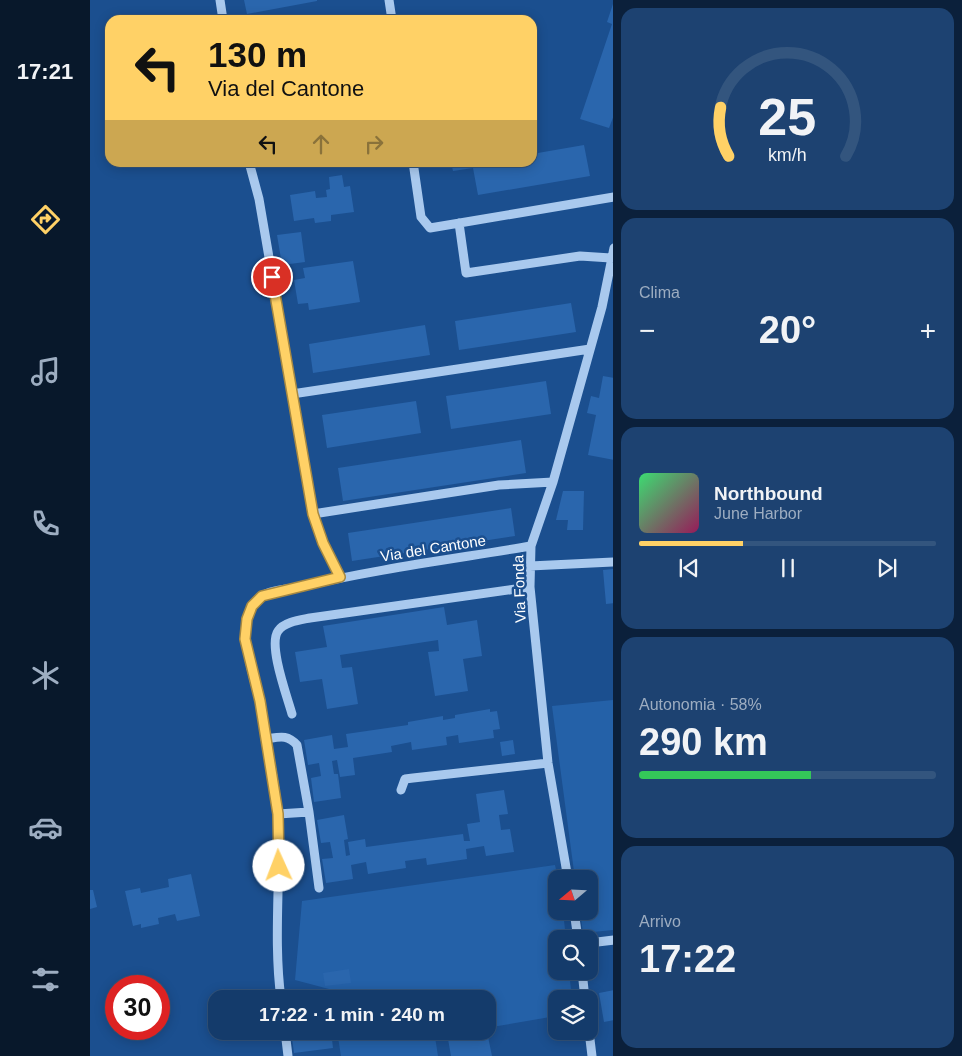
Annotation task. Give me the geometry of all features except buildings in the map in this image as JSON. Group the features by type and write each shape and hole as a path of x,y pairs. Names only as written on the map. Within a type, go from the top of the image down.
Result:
{"street":[{"path":"220,0 222,15"},
{"path":"389,0 391,15"},
{"path":"250,167 259,199 313,514 323,543 340,577"},
{"path":"414,167 421,217 430,228 613,197"},
{"path":"458,223 466,273 580,256 611,258"},
{"name":"Via Fonda","path":"566,870 548,763 530,587 531,546 553,482 602,307 613,248"},
{"path":"292,394 590,350"},
{"path":"313,514 499,485 553,482"},
{"name":"Via del Cantone","path":"280,990 278,971 278,814 260,701 245,639 247,619 252,606 262,596 340,577 531,546"},
{"path":"530,566 613,562"},
{"path":"292,714 274,645 277,631 283,626 310,618 530,587"},
{"path":"265,739 285,736 290,737 297,745 309,812 319,888"},
{"path":"401,790 405,779 548,763"},
{"path":"278,814 309,812"},
{"path":"598,942 613,940"},
{"path":"286,1040 288,1056"},
{"path":"590,1040 592,1056"}],"shaded area":[{"path":"613,700 613,930 583,930 581,920 598,920 598,870 574,870 552,706"},
{"path":"555,865 556,870 548,870 548,920 564,920 565,930 548,930 548,980 570,980 571,990 548,990 548,1017 496,1026 496,990 329,990 295,980 302,901"},
{"path":"338,1040 435,1040 438,1056 341,1056"}],"route":[{"path":"272,277 313,514 330,560 340,577 262,596 252,606 247,619 245,639 260,701 278,814 279,866"}]}
